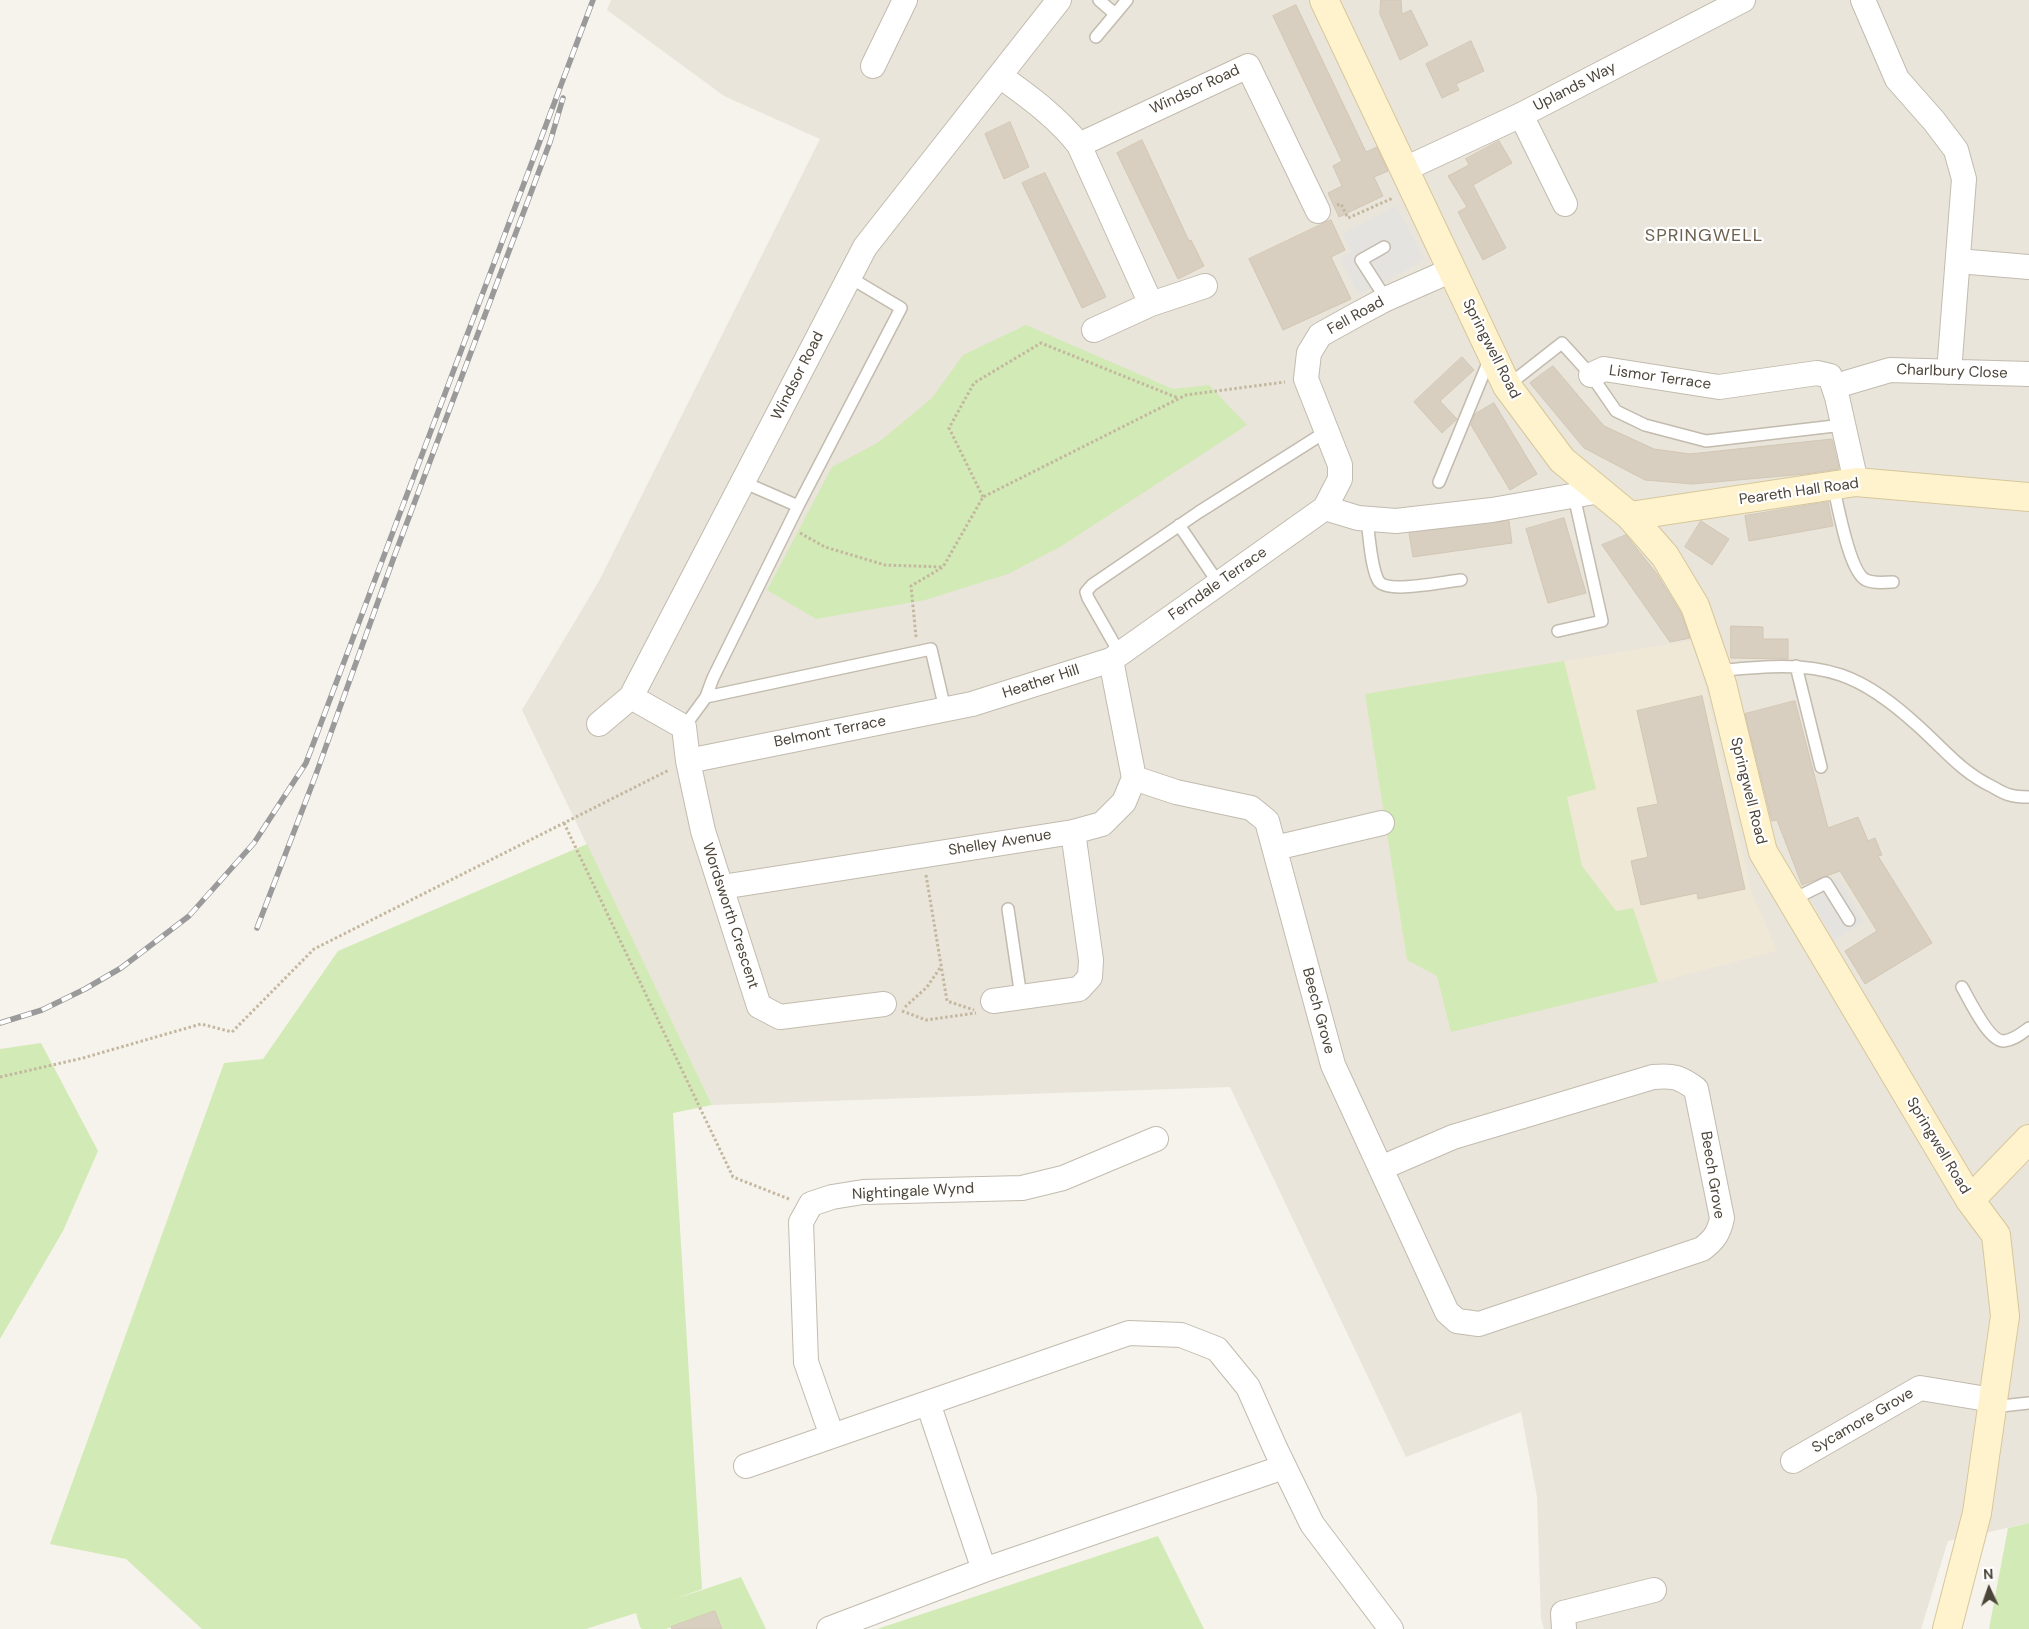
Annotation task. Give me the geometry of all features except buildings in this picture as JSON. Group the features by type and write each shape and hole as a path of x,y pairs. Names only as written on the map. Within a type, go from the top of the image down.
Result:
{"main road":[{"name":"Springwell Road","path":"1324,0 1506,386 1562,460 1630,516 1665,556 1695,606 1717,671 1763,852 1970,1200 1996,1235 2005,1316 1977,1513 1947,1629"},
{"name":"Peareth Hall Road","path":"1630,516 1844,483 2029,497"},
{"path":"1970,1200 2029,1139"}],"street":[{"path":"873,66 905,0"},
{"name":"Windsor Road","path":"599,724 631,698 865,247 1059,0"},
{"name":"Uplands Way","path":"1409,179 1521,115 1743,0"},
{"path":"1863,0 1897,79 1934,121 1956,150 1964,179 1949,372"},
{"name":"Windsor Road","path":"1079,144 1248,66 1318,211"},
{"path":"1000,76 1043,107 1065,127 1079,144 1151,304"},
{"path":"1521,115 1564,204"},
{"path":"1958,261 2029,267"},
{"name":"Fell Road","path":"1325,508 1340,480 1340,465 1306,379 1309,353 1320,336 1386,299 1452,270"},
{"path":"1094,330 1151,304 1205,286"},
{"name":"Lismor Terrace","path":"1591,376 1604,369 1719,387 1817,374 1830,376 1843,425 1844,483"},
{"name":"Charlbury Close","path":"1846,383 1890,370 2029,374"},
{"path":"1325,508 1367,519 1396,521 1492,510 1600,490"},
{"name":"Ferndale Terrace","path":"1116,657 1325,508"},
{"path":"1116,657 1134,778"},
{"name":"Heather Hill","path":"972,704 1116,657"},
{"path":"631,698 684,727 688,761"},
{"name":"Belmont Terrace","path":"688,761 972,704"},
{"name":"Wordsworth Crescent","path":"688,761 703,831 759,1006 780,1017 884,1004"},
{"name":"Shelley Avenue","path":"722,887 1073,832 1102,824 1124,802 1134,778"},
{"name":"Beech Grove","path":"1134,778 1176,792 1251,808 1267,821 1333,1065 1447,1312 1457,1321 1479,1324 1702,1250 1713,1242 1719,1233 1722,1218 1696,1089 1684,1080 1670,1075 1653,1077 1453,1137 1381,1168"},
{"path":"1274,848 1382,823"},
{"path":"993,1001 1078,989 1090,977 1091,960 1073,832"},
{"name":"Nightingale Wynd","path":"809,1208 811,1204 832,1197 863,1192 1022,1188 1063,1178 1156,1139"},
{"path":"809,1208 801,1222 806,1362 832,1436"},
{"path":"746,1466 1129,1333 1181,1336 1217,1350 1248,1387 1312,1524 1391,1629"},
{"name":"Sycamore Grove","path":"1793,1461 1920,1388 1993,1404"},
{"path":"928,1403 984,1570"},
{"path":"829,1629 984,1570 1284,1467"},
{"path":"1564,1629 1563,1613 1654,1590"}],"lane":[{"path":"1099,0 1115,14"},
{"path":"1096,37 1127,0"},
{"path":"1384,247 1361,260 1386,299"},
{"path":"684,727 706,697 713,678 798,506 901,308 849,277"},
{"path":"1506,386 1562,343 1591,376 1616,411 1645,425 1706,441 1843,425"},
{"path":"1439,482 1491,354"},
{"path":"1116,657 1086,592 1092,585 1179,526 1327,431"},
{"path":"743,482 798,506"},
{"path":"1844,483 1852,560 1858,574 1870,581 1893,582"},
{"path":"1558,631 1602,620 1574,496"},
{"path":"1367,519 1378,581 1383,585 1391,588 1461,580"},
{"path":"1179,526 1219,584"},
{"path":"706,697 930,649 946,710"},
{"path":"1717,671 1755,667 1796,666 1821,669 1843,676 1873,690 1917,725 1961,768 2009,795 2029,797"},
{"path":"1796,666 1821,767"},
{"path":"1792,900 1826,882 1849,920"},
{"path":"1008,909 1021,997"},
{"path":"1962,986 1991,1035 2002,1041 2012,1039 2029,1028"},
{"path":"1993,1404 2029,1403"}],"path":[{"path":"1318,211 1341,204 1348,218 1409,179"},
{"path":"983,497 949,428 974,383 1041,343 1178,398"},
{"path":"918,651 912,586 943,567 983,497 1186,395 1306,379"},
{"path":"788,527 825,547 885,565 943,567"},
{"path":"0,1076 83,1058 201,1024 232,1032 314,948 688,761"},
{"path":"564,823 733,1177 809,1208"},
{"path":"923,855 940,968 947,1001 981,1012 926,1020 900,1010 927,987 940,968"}],"shaded area":[{"path":"611,0 2029,0 2029,1523 1948,1541 1921,1629 1544,1629 1541,1619 1537,1497 1521,1412 1406,1457 1230,1087 712,1105 522,710 599,581 820,139 724,96 607,10"},
{"path":"1396,206 1425,260 1359,295 1340,259 1352,252 1342,234"},
{"path":"1695,640 1751,891 1777,951 1451,1032 1437,976 1407,960 1365,694"},
{"path":"1838,878 1864,922 1834,940 1809,895"}],"green space":[{"path":"1026,325 1173,389 1209,385 1247,425 1060,547 1008,574 925,600 816,619 767,590 832,467 879,442 932,398 963,355"},
{"path":"1564,661 1596,789 1567,797 1582,866 1616,911 1633,908 1658,982 1451,1032 1437,976 1407,960 1365,694"},
{"path":"587,844 712,1105 673,1113 702,1589 672,1600 741,1577 766,1629 722,1629 715,1611 666,1629 642,1629 636,1613 586,1629 202,1629 126,1559 50,1544 224,1063 263,1059 338,951"},
{"path":"41,1043 98,1151 63,1231 0,1339 0,1049"},
{"path":"2029,1523 2029,1629 1989,1629 2008,1528"},
{"path":"1158,1536 1204,1629 877,1629"}],"railway":[{"path":"0,1023 42,1010 85,989 121,968 189,916 254,843 306,763 593,0"},
{"path":"257,928 315,777 394,557 550,142 563,98"}],"district":[{"name":"SPRINGWELL","path":"1704,236"}]}
